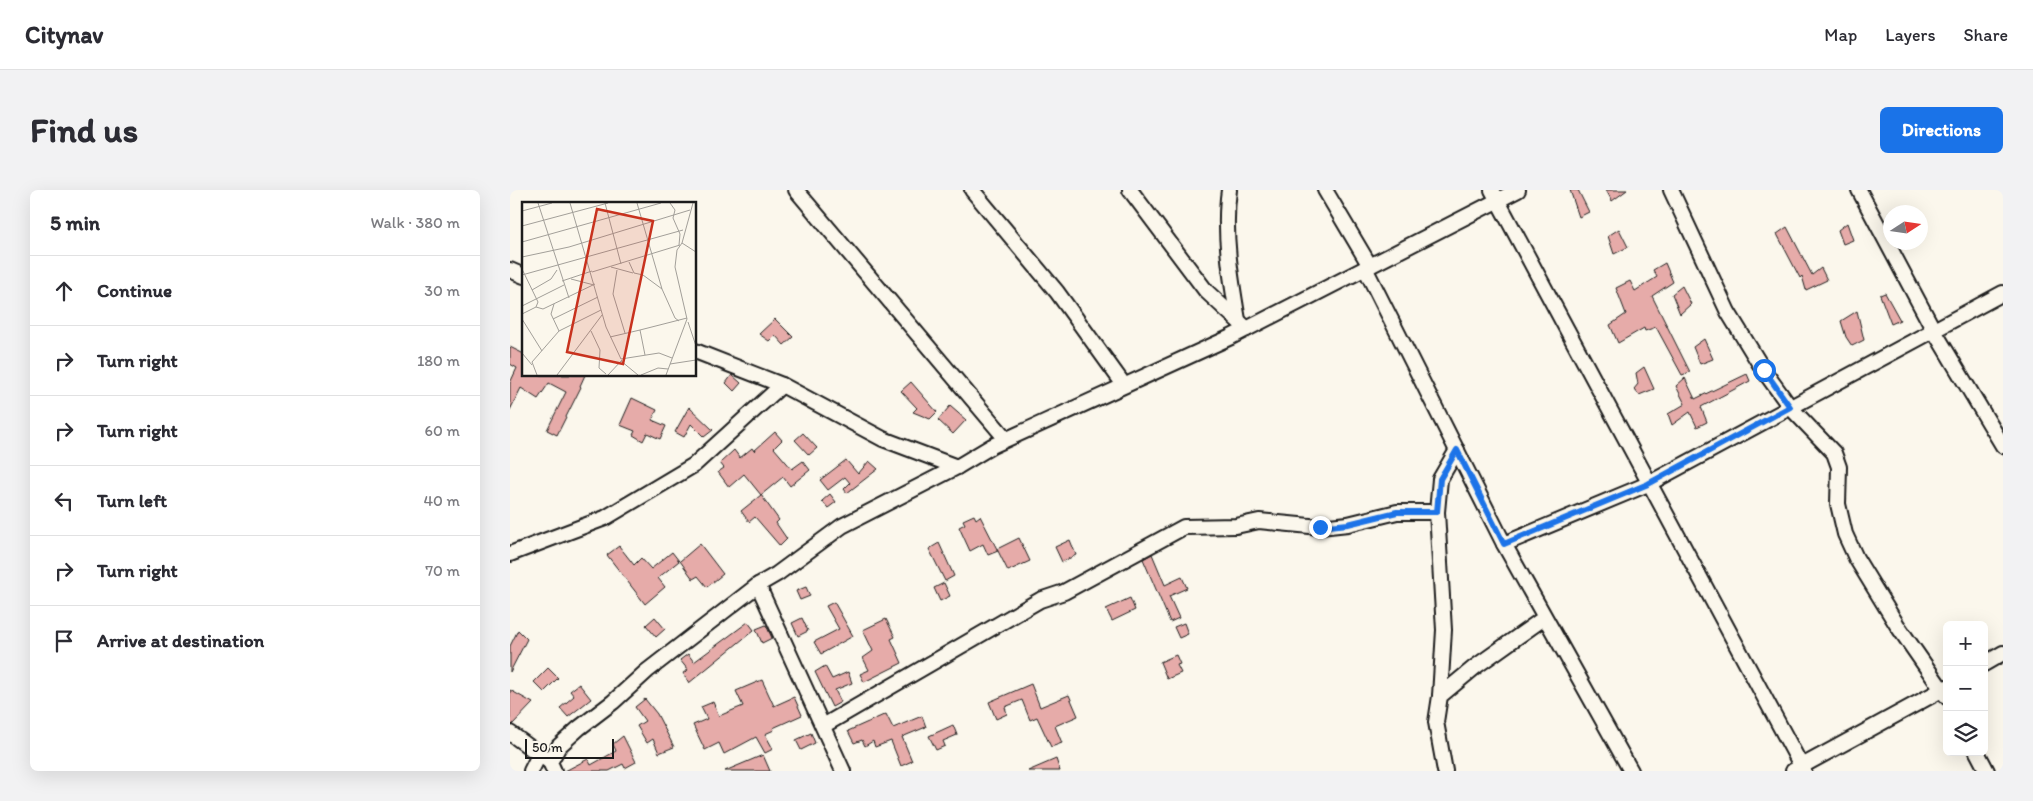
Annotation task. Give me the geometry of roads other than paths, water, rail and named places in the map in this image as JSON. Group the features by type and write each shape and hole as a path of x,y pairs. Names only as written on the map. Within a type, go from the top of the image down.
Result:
{"street":[{"path":"796,190 1006,439"},
{"path":"972,190 1057,292 1124,385"},
{"path":"1130,190 1206,291 1243,325"},
{"path":"1229,190 1228,232 1230,270 1243,325"},
{"path":"1325,190 1367,267 1504,544 1631,771"},
{"path":"531,771 548,762 559,746 613,702 647,671 758,585 778,574 842,526 957,467 1006,439 1124,385 1243,325 1367,267 1494,196 1518,190"},
{"path":"1671,190 1728,312 1764,370 1790,407 1834,453 1839,467 1838,504 1845,534 1856,558 1897,625 1943,688"},
{"path":"1859,190 1934,329 2003,446"},
{"path":"1494,196 1800,770 1943,692"},
{"path":"510,270 522,275"},
{"path":"1504,544 1648,484 2003,293"},
{"path":"696,351 782,384 883,439 957,467"},
{"path":"510,554 605,518 694,465 782,384"},
{"path":"1445,771 1436,722 1440,696 1444,630 1437,512 1440,479 1457,450"},
{"path":"823,726 1040,600 1064,592 1184,527 1236,526 1259,521 1320,527 1348,524 1397,512 1437,512"},
{"path":"758,585 843,771"},
{"path":"1440,696 1475,666 1544,618"},
{"path":"1988,661 2003,652"},
{"path":"510,733 548,762"},
{"path":"1978,756 1987,771"}]}
